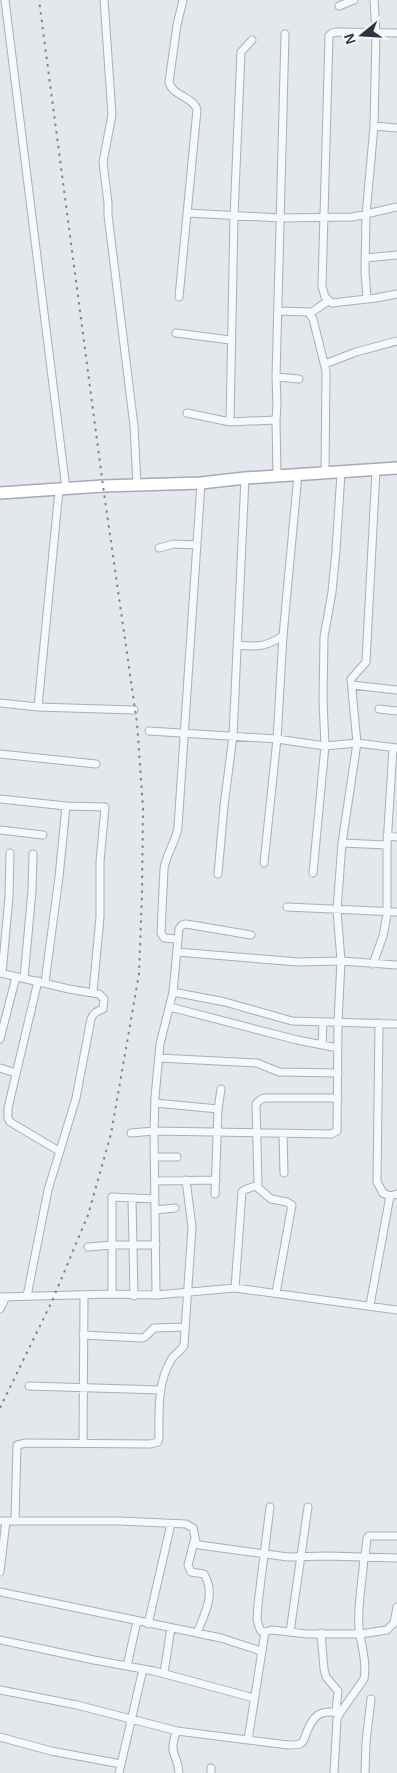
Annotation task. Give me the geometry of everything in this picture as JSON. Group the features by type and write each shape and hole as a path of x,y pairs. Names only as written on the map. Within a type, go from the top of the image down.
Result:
{"main road":[{"path":"0,492 201,483 245,478 397,468"}],"street":[{"path":"5,0 62,490 38,707"},
{"path":"104,0 112,115 103,162 134,426 137,486"},
{"path":"179,297 197,110 195,104 180,95 170,86 169,82 177,25 183,0"},
{"path":"339,6 354,0"},
{"path":"367,299 365,258 366,215 374,126 376,33 374,0"},
{"path":"328,301 322,286 329,36 336,32 397,33"},
{"path":"278,476 276,377 285,34"},
{"path":"230,422 230,340 241,52 252,40"},
{"path":"374,126 397,128"},
{"path":"188,214 280,218 353,217 397,207"},
{"path":"365,258 397,255"},
{"path":"279,311 312,312 328,301 337,303 397,294"},
{"path":"308,312 313,319 325,364 325,474"},
{"path":"176,333 230,340"},
{"path":"325,364 356,352 397,341"},
{"path":"276,377 299,379"},
{"path":"187,413 230,422 276,420"},
{"path":"131,1133 154,1131 331,1134 338,1131 340,961 337,910 342,843 357,743 351,678 366,662 376,470"},
{"path":"313,873 325,746 323,700 324,637 332,592 341,473"},
{"path":"264,863 277,739 283,636 298,474"},
{"path":"218,874 233,736 245,478"},
{"path":"177,940 164,938 161,933 165,863 174,844 178,827 201,483"},
{"path":"159,548 174,544 197,545"},
{"path":"238,646 260,647 272,643 283,636"},
{"path":"352,685 397,690"},
{"path":"0,703 38,707 134,710"},
{"path":"379,709 397,711"},
{"path":"149,731 277,739 325,746 357,743 395,748 387,836 386,912 383,936 373,964"},
{"path":"0,754 96,764"},
{"path":"0,799 66,806 105,807 100,862 100,916 93,992"},
{"path":"59,1151 10,1122 8,1108 42,982 48,972 66,806"},
{"path":"0,830 43,835"},
{"path":"387,836 397,837"},
{"path":"342,843 387,845"},
{"path":"10,852 9,897 1,973 69,989 93,992 104,996 103,1009 92,1015 78,1090 48,1190 27,1296"},
{"path":"0,1038 20,978 32,891 34,854"},
{"path":"287,907 397,912"},
{"path":"156,1295 155,1103 160,1044 173,992 177,940 180,927 186,924 251,935"},
{"path":"177,952 298,962 340,961 397,966"},
{"path":"173,992 225,1002 292,1021 397,1024"},
{"path":"170,1007 338,1048"},
{"path":"322,1045 323,1022"},
{"path":"370,1305 394,1195 383,1194 377,1182 379,1023"},
{"path":"159,1058 251,1062 279,1072 338,1073"},
{"path":"0,1068 16,1073"},
{"path":"215,1194 216,1132 221,1090"},
{"path":"257,1187 259,1181 256,1104 264,1098 338,1098"},
{"path":"155,1103 218,1109"},
{"path":"283,1133 284,1173"},
{"path":"154,1156 177,1157"},
{"path":"15,1521 17,1445 26,1443 155,1444 159,1438 161,1390 166,1369 172,1358 184,1346 192,1227 186,1180"},
{"path":"155,1181 216,1180"},
{"path":"235,1288 242,1192 257,1187"},
{"path":"257,1187 271,1200 287,1202 292,1205 276,1294"},
{"path":"112,1294 112,1197 155,1199"},
{"path":"132,1199 134,1296"},
{"path":"155,1210 175,1208"},
{"path":"88,1247 156,1245"},
{"path":"0,1309 3,1297 112,1294 134,1296 235,1288 397,1310"},
{"path":"83,1443 84,1295"},
{"path":"83,1335 142,1338 154,1328 185,1327"},
{"path":"30,1386 161,1390"},
{"path":"270,1507 258,1604 257,1619 260,1630 265,1632 272,1630 360,1634 387,1630 394,1623 397,1607"},
{"path":"290,1632 308,1507"},
{"path":"0,1572 3,1521 120,1521 171,1524 190,1526 199,1545 301,1558 364,1556 397,1558"},
{"path":"148,1624 171,1524"},
{"path":"338,1712 364,1679 364,1658 359,1620 367,1538 369,1536 397,1536"},
{"path":"195,1538 188,1565 191,1572 204,1574 209,1581 210,1589 210,1598 197,1633"},
{"path":"0,1592 221,1638 261,1651"},
{"path":"127,1666 137,1621"},
{"path":"164,1674 171,1628"},
{"path":"248,1740 265,1632"},
{"path":"321,1633 326,1677 338,1691 334,1773"},
{"path":"0,1640 143,1669 254,1698"},
{"path":"119,1773 143,1669"},
{"path":"0,1690 131,1718 177,1731 288,1745 299,1744 305,1738 315,1718 322,1712 338,1712"},
{"path":"365,1773 366,1742 371,1699"},
{"path":"177,1731 173,1740 172,1754 178,1765 179,1773"},
{"path":"0,1737 51,1751 121,1764"}],"railway":[{"path":"0,1408 53,1299 88,1215 111,1134 139,974 142,894 143,808 137,723 103,486 39,0"}]}
